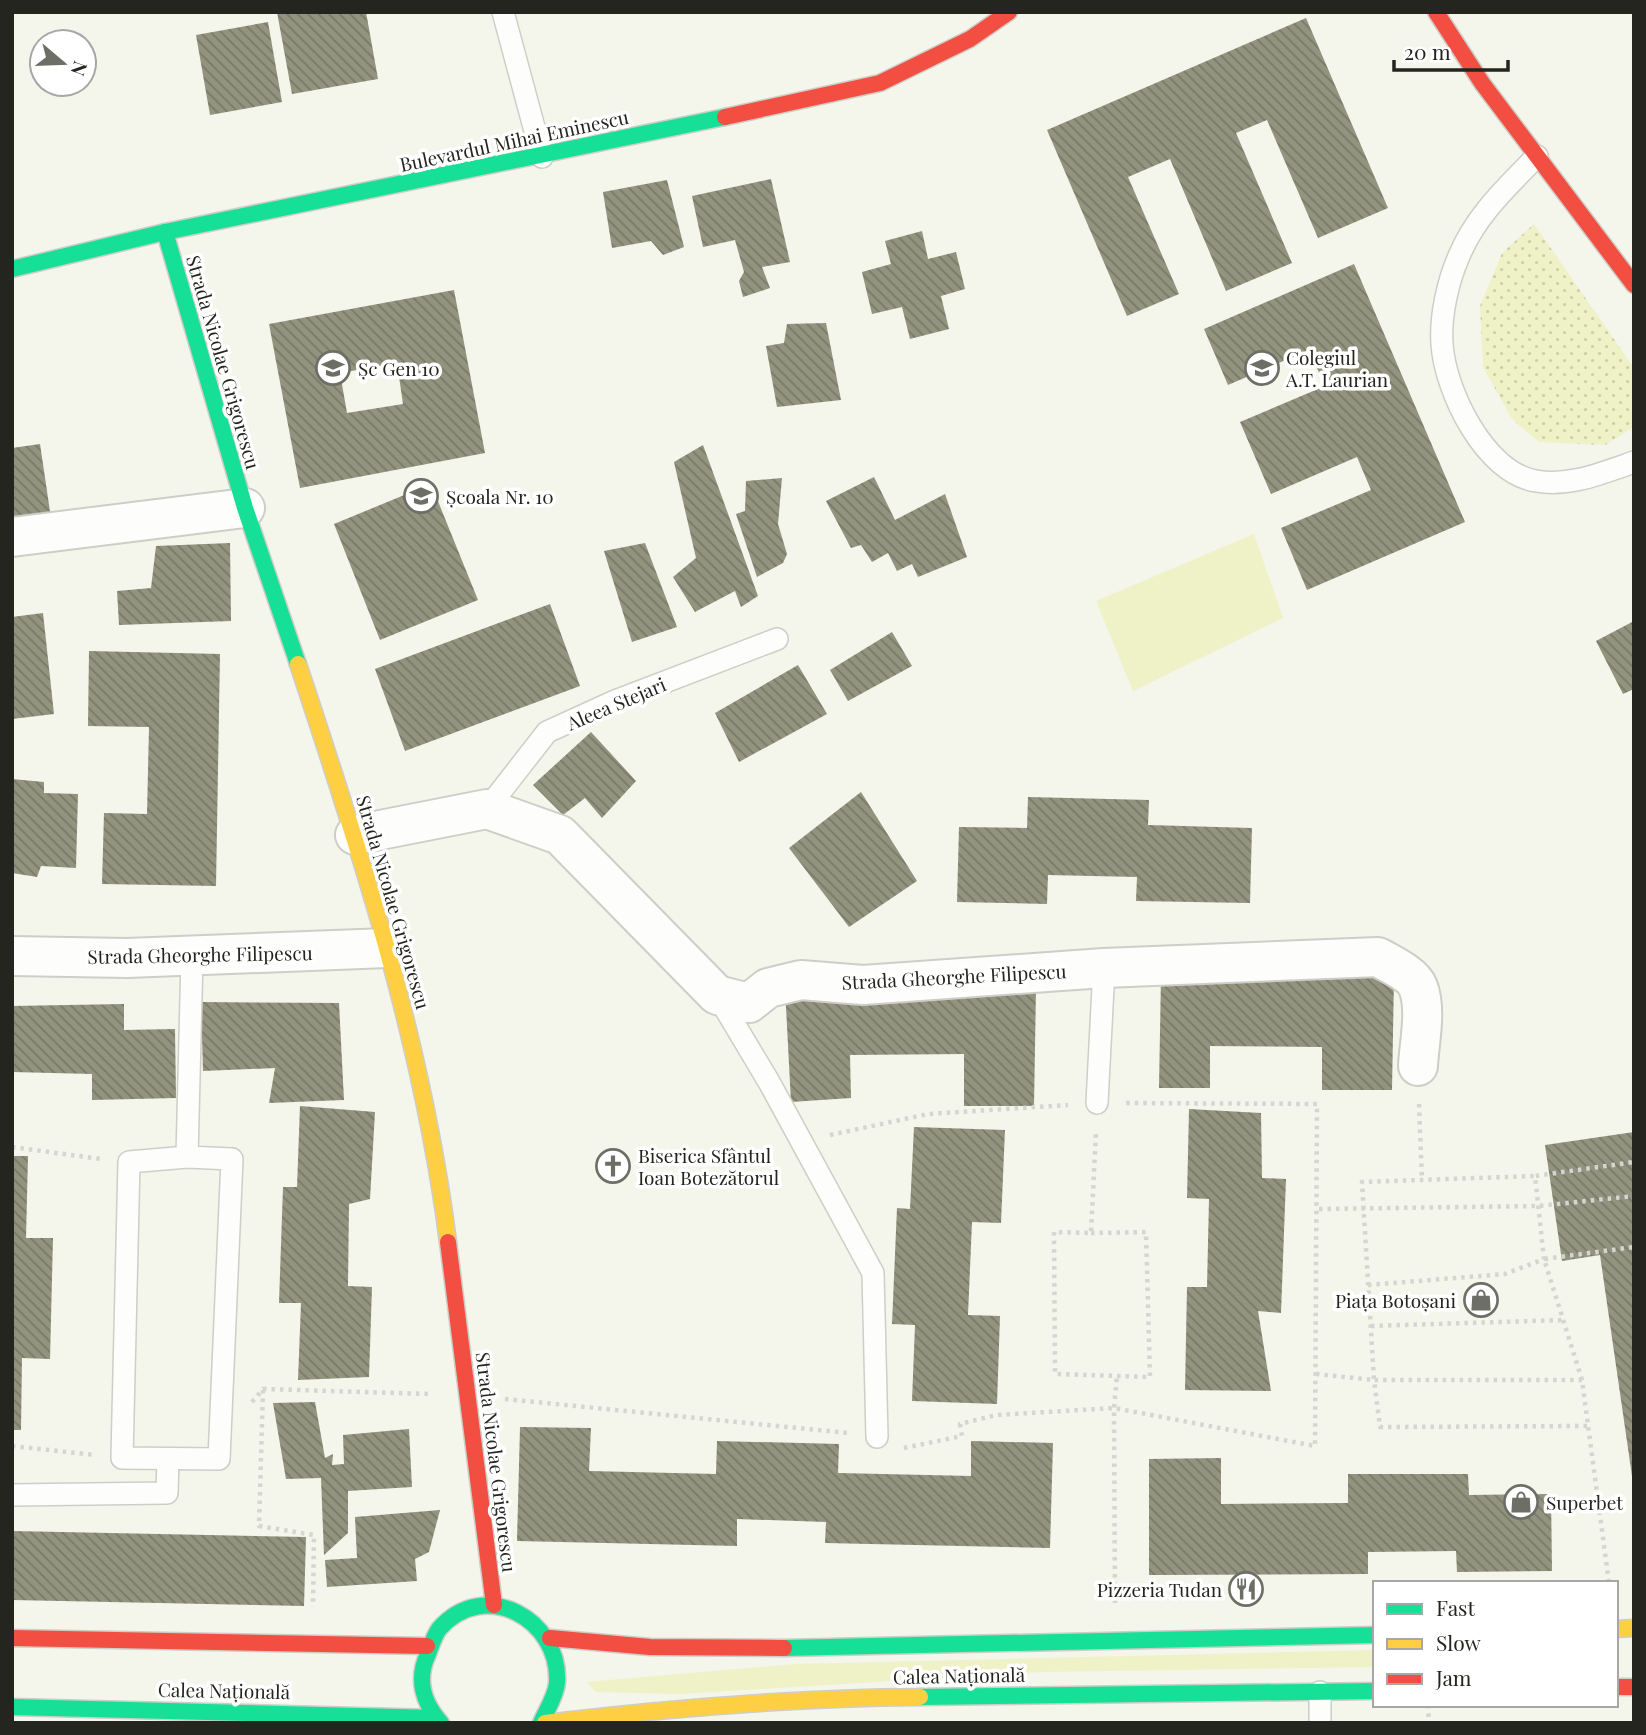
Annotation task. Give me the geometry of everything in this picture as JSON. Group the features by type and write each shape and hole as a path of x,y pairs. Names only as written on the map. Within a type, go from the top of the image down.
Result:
{"main road":[{"name":"Bulevardul Mihai Eminescu","path":"12,269 165,232 542,157 880,83 970,38 1009,12"},
{"path":"1436,12 1482,83 1634,285"},
{"name":"Strada Nicolae Grigorescu","path":"165,232 245,508 355,835 419,1068 442,1192 494,1605"},
{"path":"438,1720 424,1698 420,1675 427,1646 435,1632 451,1616 471,1607 494,1605 516,1609 535,1621 550,1638 559,1659 559,1682 553,1704 543,1723"},
{"name":"Calea Națională","path":"550,1638 650,1647 812,1648 1373,1635"},
{"path":"12,1638 427,1646"},
{"name":"Calea Națională","path":"543,1723 652,1710 804,1698 1373,1691"},
{"name":"Calea Națională","path":"12,1707 438,1720"}],"street":[{"path":"12,537 245,508"},
{"path":"355,835 487,809 560,835 717,995"},
{"name":"Strada Gheorghe Filipescu","path":"12,956 192,957 387,948"},
{"name":"Strada Gheorghe Filipescu","path":"717,995 749,1003 768,988 801,981 863,985 1104,968 1378,957 1399,969 1418,986 1421,1009 1418,1066"}],"lane":[{"path":"503,12 542,157"},
{"path":"1537,156 1481,215 1458,257 1446,298 1443,332 1447,373 1480,441 1501,466 1518,477 1558,483 1587,478 1634,462"},
{"name":"Aleea Stejari","path":"487,809 547,732 615,701 777,639"},
{"path":"187,1157 192,957"},
{"path":"1097,1103 1104,968"},
{"path":"717,995 802,1141 873,1273 881,1444"},
{"path":"187,1157 232,1159 219,1459 122,1458 130,1162 187,1157"},
{"path":"12,1495 167,1493 168,1459"},
{"path":"1320,1692 1320,1723"}],"path":[{"path":"1418,1066 1422,1180"},
{"path":"263,1389 467,1395 859,1434 881,1444 962,1436 960,1424 996,1415 1114,1408 1315,1446 1319,1209 1317,1104 1097,1103 928,1114 802,1141"},
{"path":"1091,1233 1097,1103"},
{"path":"12,1147 130,1162"},
{"path":"1587,1426 1380,1427 1374,1380 1362,1182 1535,1176 1634,1161"},
{"path":"1535,1176 1544,1259 1582,1380 1609,1581"},
{"path":"1319,1209 1538,1206 1634,1196"},
{"path":"1055,1232 1091,1233 1146,1232 1150,1377 1055,1374 1055,1232"},
{"path":"1368,1285 1505,1274 1544,1259 1634,1247"},
{"path":"1371,1326 1563,1320"},
{"path":"1316,1374 1374,1380 1582,1380"},
{"path":"1115,1642 1114,1408 1117,1376"},
{"path":"220,1441 263,1389"},
{"path":"263,1389 259,1526 314,1535 313,1642"},
{"path":"12,1446 122,1458"}],"green space":[{"path":"1534,224 1634,368 1634,427 1605,445 1539,442 1512,419 1483,367 1480,306 1502,253"},
{"path":"1254,534 1283,618 1133,691 1096,601"},
{"path":"1373,1650 1373,1667 1040,1672 679,1694 596,1692 586,1682 797,1664"}],"building":[{"path":"277,12 366,12 378,79 292,94"},
{"path":"1306,18 1388,208 1318,238 1267,120 1236,133 1292,263 1226,291 1170,159 1128,177 1179,294 1127,316 1047,130"},
{"path":"268,22 282,102 210,115 196,35"},
{"path":"771,179 790,262 762,267 770,288 743,297 739,281 744,272 735,240 703,247 692,196"},
{"path":"667,180 684,247 663,255 651,241 612,248 603,192"},
{"path":"922,231 928,259 956,252 965,289 941,296 949,329 910,339 902,307 872,314 862,272 891,264 885,241"},
{"path":"1354,264 1465,522 1307,590 1281,528 1371,490 1357,457 1271,494 1240,422 1325,386 1309,350 1228,385 1204,329"},
{"path":"454,290 485,453 300,488 269,324","holes":["397,363 403,404 347,413 340,373"]},
{"path":"826,323 841,400 777,407 766,346 784,343 787,324"},
{"path":"40,444 51,518 12,524 12,448"},
{"path":"703,445 758,596 741,607 735,591 695,612 673,577 696,558 674,462"},
{"path":"874,477 895,520 945,494 967,557 918,577 912,564 897,571 888,553 872,562 861,545 851,548 826,501"},
{"path":"782,478 778,524 787,554 783,563 757,577 736,514 745,511 746,481"},
{"path":"431,484 478,600 380,640 334,524"},
{"path":"230,543 231,621 119,625 117,591 151,588 156,546"},
{"path":"645,543 677,627 632,642 604,551"},
{"path":"550,604 580,686 405,751 375,669"},
{"path":"43,613 54,714 12,719 12,617"},
{"path":"1634,621 1634,689 1623,694 1596,641"},
{"path":"892,632 912,666 848,701 830,670"},
{"path":"89,651 220,654 216,886 102,884 104,813 147,814 149,727 88,726"},
{"path":"798,665 827,714 739,762 715,713"},
{"path":"591,732 636,781 602,818 585,798 563,815 533,785"},
{"path":"12,779 44,782 44,793 78,794 76,868 41,866 37,877 12,873"},
{"path":"861,792 917,881 849,927 789,848"},
{"path":"1028,797 1149,800 1148,825 1252,828 1250,903 1136,901 1137,877 1048,875 1047,904 957,902 959,827 1027,828"},
{"path":"1161,976 1394,978 1392,1090 1322,1090 1322,1047 1210,1046 1210,1088 1159,1088"},
{"path":"785,988 1036,989 1034,1106 964,1106 964,1054 850,1055 851,1098 791,1102"},
{"path":"201,1002 339,1003 344,1100 269,1103 275,1068 203,1071"},
{"path":"124,1004 124,1030 175,1029 176,1098 92,1100 92,1074 12,1072 12,1006"},
{"path":"300,1106 375,1112 370,1199 349,1204 348,1286 372,1287 369,1377 298,1380 301,1303 279,1303 283,1187 297,1187"},
{"path":"1189,1109 1261,1113 1262,1178 1286,1179 1281,1313 1258,1311 1271,1391 1185,1390 1187,1287 1207,1287 1209,1199 1187,1198"},
{"path":"914,1127 1005,1130 1001,1223 972,1222 968,1315 1000,1316 997,1404 912,1401 915,1325 892,1324 897,1208 910,1209"},
{"path":"1634,1132 1632,1476 1600,1255 1562,1261 1545,1145"},
{"path":"12,1156 28,1156 26,1238 53,1238 50,1359 22,1358 21,1430 12,1430"},
{"path":"315,1402 325,1458 333,1454 332,1465 344,1464 343,1435 409,1429 412,1487 348,1491 348,1533 324,1555 321,1478 286,1479 273,1403"},
{"path":"520,1427 591,1428 589,1471 716,1474 717,1441 839,1444 838,1473 971,1476 971,1441 1053,1443 1050,1548 825,1543 826,1522 737,1519 737,1546 517,1541"},
{"path":"1221,1458 1221,1504 1348,1503 1348,1474 1468,1474 1469,1495 1551,1494 1552,1571 1457,1572 1456,1551 1368,1552 1368,1574 1149,1575 1149,1459"},
{"path":"440,1510 429,1552 415,1559 417,1581 327,1587 325,1560 357,1558 355,1517"},
{"path":"12,1531 306,1537 304,1606 12,1600"}],"traffic: fast":[{"path":"12,269 165,232 725,117"},
{"path":"165,232 245,508 298,664"},
{"path":"441,1723 423,1690 424,1663 439,1629 457,1614 477,1606 497,1606 516,1612 533,1624 547,1640 555,1660 557,1683 541,1723"},
{"path":"784,1648 1373,1635"},
{"path":"920,1697 1373,1691"},
{"path":"12,1707 435,1718"}],"traffic: slow":[{"path":"298,664 367,878 406,1022 437,1168 448,1242"},
{"path":"1618,1629 1634,1628"},
{"path":"545,1723 732,1705 920,1697"}],"traffic: jam":[{"path":"725,117 880,83 970,39 1009,12"},
{"path":"1436,12 1482,83 1634,285"},
{"path":"448,1242 494,1605"},
{"path":"12,1638 427,1646"},
{"path":"550,1638 650,1647 784,1648"},
{"path":"1618,1687 1634,1687"}],"place":[{"name":"Șc Gen 10","path":"333,368"},
{"name":"Colegiul A.T. Laurian","path":"1262,368"},
{"name":"Școala Nr. 10","path":"421,496"},
{"name":"Biserica Sfântul Ioan Botezătorul","path":"613,1166"},
{"name":"Piața Botoșani","path":"1481,1300"},
{"name":"Superbet","path":"1521,1502"},
{"name":"Pizzeria Tudan","path":"1246,1589"}]}
